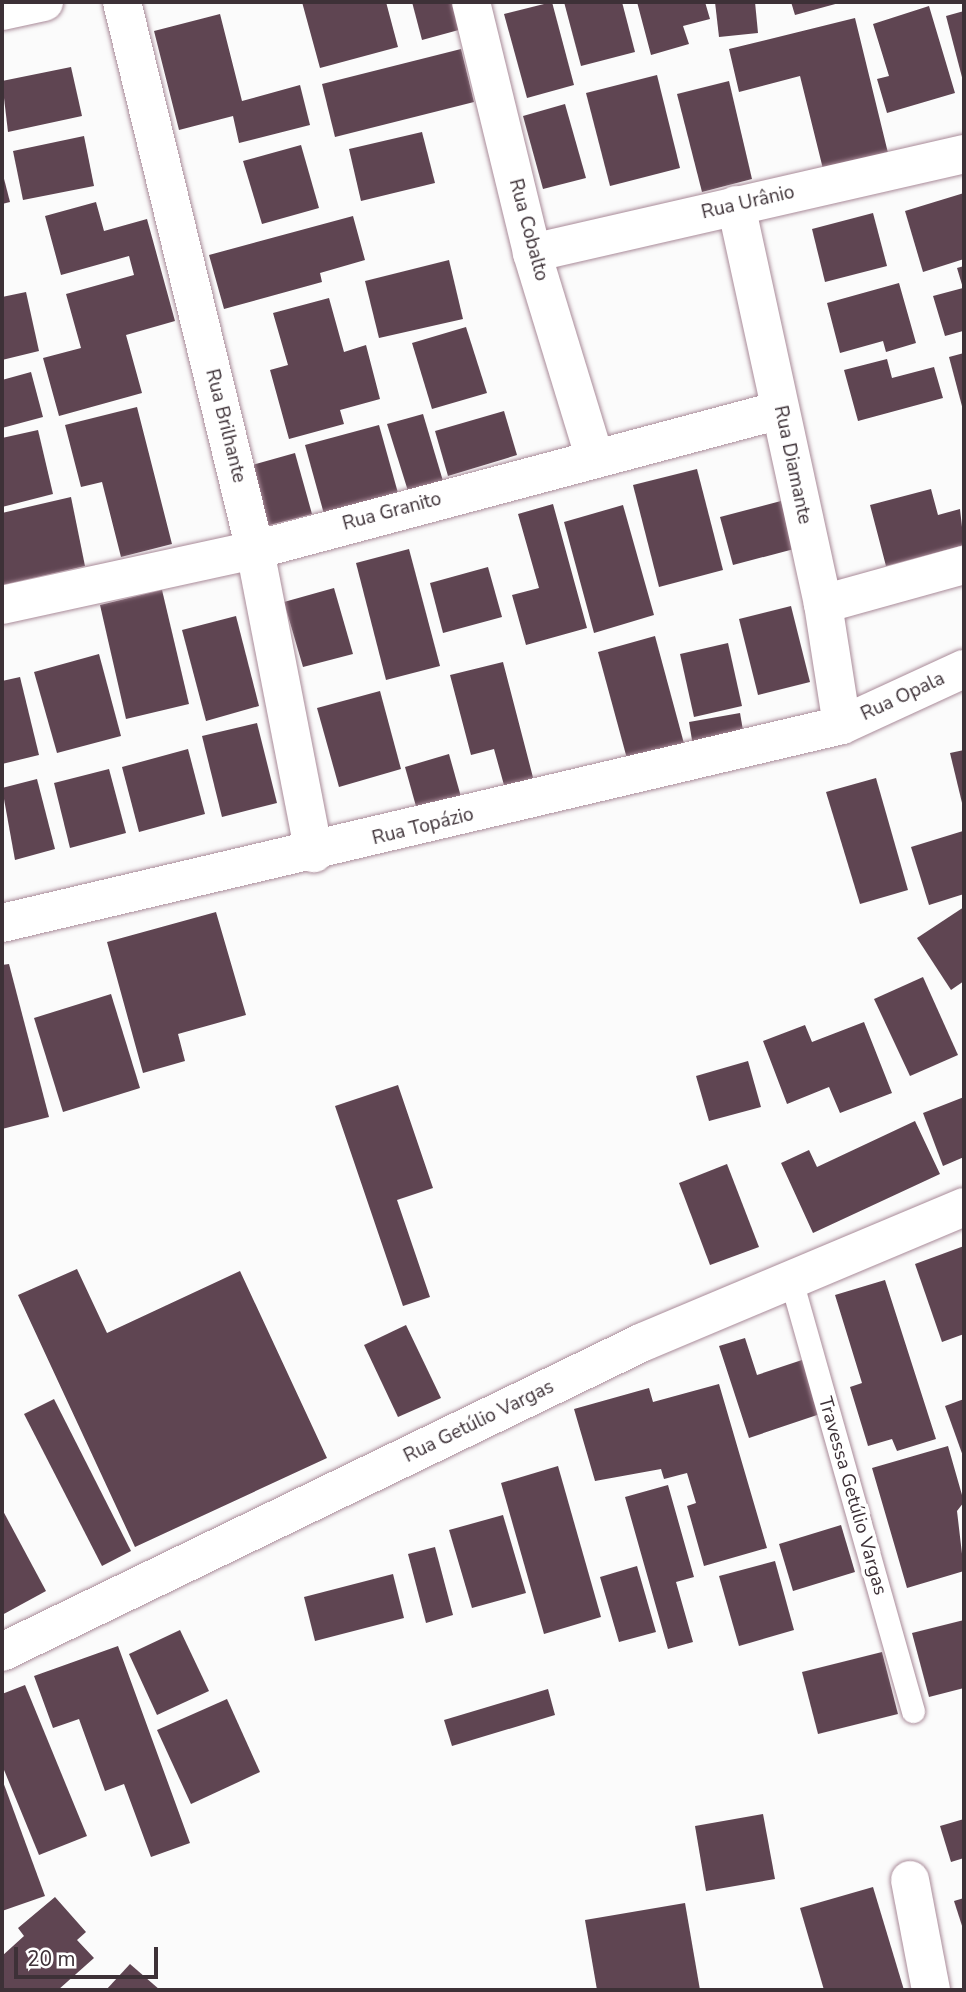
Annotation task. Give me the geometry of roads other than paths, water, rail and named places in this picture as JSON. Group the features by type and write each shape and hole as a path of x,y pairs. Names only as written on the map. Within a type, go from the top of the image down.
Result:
{"street":[{"path":"2,11 44,2"},
{"name":"Rua Brilhante","path":"122,2 255,550 314,853"},
{"name":"Rua Cobalto","path":"471,2 532,253 594,456"},
{"name":"Rua Urânio","path":"532,253 964,154"},
{"name":"Rua Diamante","path":"736,205 823,604 842,725"},
{"name":"Rua Granito","path":"2,606 255,550 594,456 780,410"},
{"path":"823,604 964,565"},
{"name":"Rua Opala","path":"842,725 964,669"},
{"name":"Rua Topázio","path":"2,923 314,853 842,725"},
{"name":"Rua Getúlio Vargas","path":"2,1652 643,1342 964,1207"},
{"path":"910,1880 931,1990"}],"lane":[{"name":"Travessa Getúlio Vargas","path":"791,1280 913,1711"}]}
